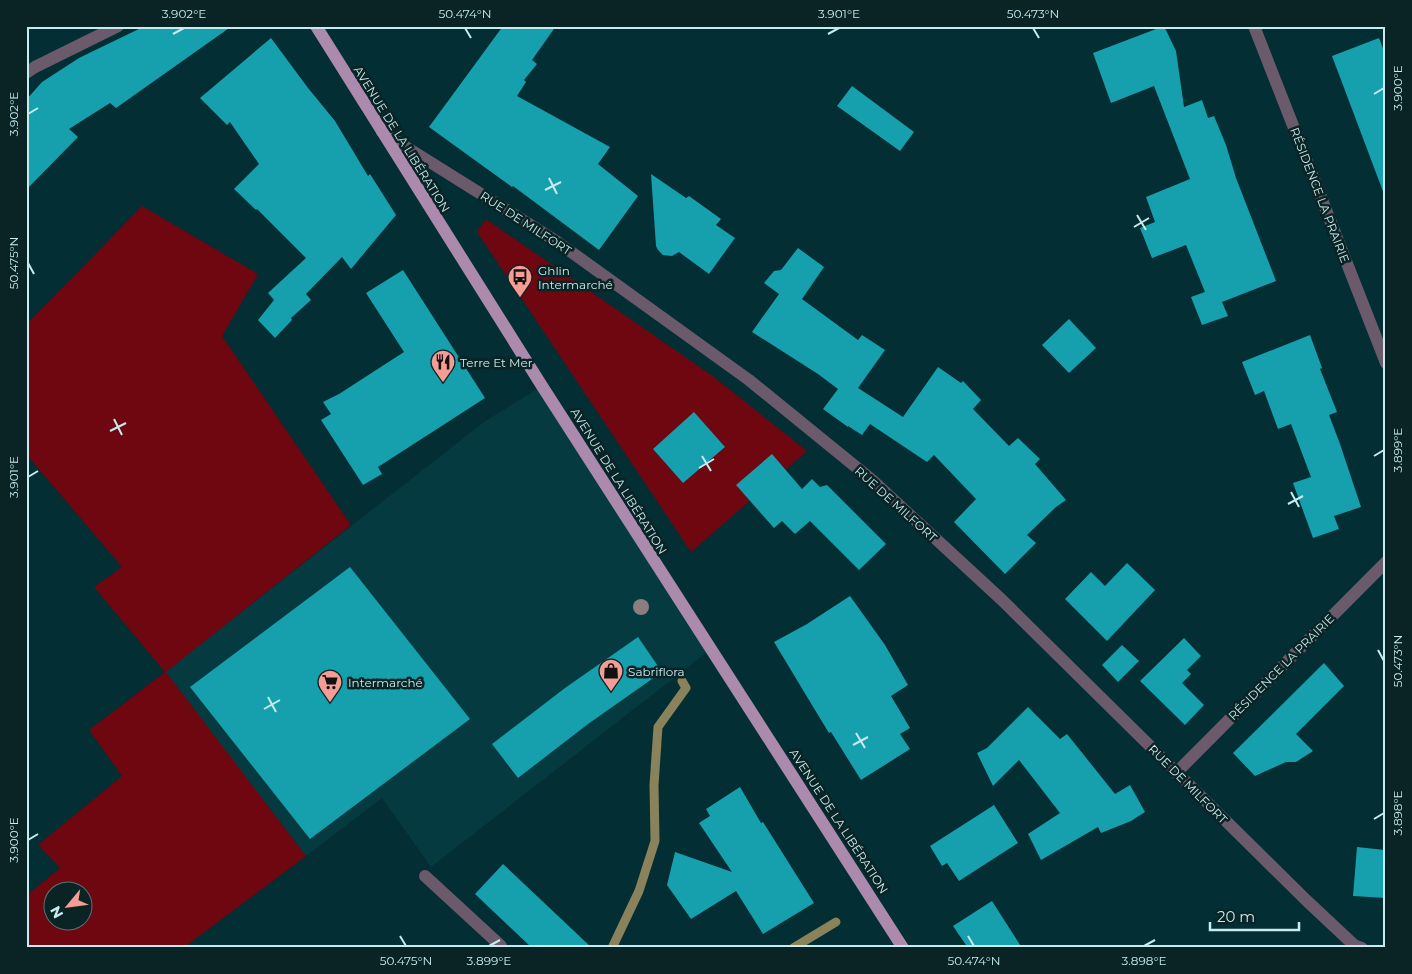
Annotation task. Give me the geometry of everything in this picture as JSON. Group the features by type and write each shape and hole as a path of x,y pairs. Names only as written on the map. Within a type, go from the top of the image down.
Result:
{"main road":[{"name":"AVENUE DE LA LIBÉRATION","path":"316,26 542,386 903,948"}],"street":[{"path":"26,72 118,26"},
{"name":"RÉSIDENCE LA PRAIRIE","path":"1254,26 1386,363"},
{"name":"RUE DE MILFORT","path":"382,132 556,241 749,380 872,480 1002,600 1176,773 1358,947"},
{"name":"RÉSIDENCE LA PRAIRIE","path":"1176,773 1386,562"},
{"path":"424,876 501,947"}],"shaded area":[{"path":"142,206 258,274 222,336 351,525 166,672 306,856 183,948 26,948 26,896 42,883 42,932 92,932 92,882 43,882 60,868 38,845 122,776 89,730 165,672 94,587 122,567 26,454 26,325"},
{"path":"486,219 714,377 807,451 691,552 477,232"},
{"path":"542,386 711,649 431,867 382,798 306,856 165,672 484,422"}],"building":[{"path":"145,26 232,26 116,108 110,103 69,129 78,137 26,190 26,100 42,82 79,58"},
{"path":"503,26 556,26 532,60 537,64 524,80 526,82 517,96 610,147 598,164 638,196 599,250 429,127"},
{"path":"1164,26 1176,51 1184,107 1202,100 1208,118 1214,116 1276,281 1222,302 1228,316 1202,325 1191,297 1205,292 1186,245 1152,258 1140,228 1155,222 1146,197 1190,179 1154,86 1111,103 1093,53"},
{"path":"271,38 335,121 368,176 370,174 396,215 351,269 342,257 306,294 311,300 291,318 292,320 275,338 258,320 274,300 268,293 306,258 234,189 259,164 230,122 227,125 200,98"},
{"path":"1379,38 1386,56 1386,193 1384,194 1332,56"},
{"path":"852,86 914,132 900,151 837,106"},
{"path":"651,174 686,198 689,196 721,219 716,225 735,238 709,274 679,252 672,256 663,255 658,250 656,246"},
{"path":"798,248 824,267 802,299 858,340 862,335 885,350 858,388 903,417 938,367 961,383 963,381 981,400 973,409 1009,446 1018,438 1040,459 1035,464 1066,500 1027,535 1036,543 1005,574 954,522 976,499 934,455 927,462 870,424 862,435 848,427 823,409 838,389 752,332 779,294 764,283 774,271 781,270"},
{"path":"403,270 485,398 378,467 382,474 363,485 321,420 331,414 323,402 339,394 404,352 366,293"},
{"path":"1069,319 1096,348 1069,373 1042,345"},
{"path":"1310,335 1322,368 1320,369 1337,412 1329,415 1361,507 1334,516 1339,529 1313,538 1293,483 1311,477 1291,424 1278,429 1264,391 1255,395 1242,362"},
{"path":"694,412 725,447 683,483 653,449"},
{"path":"772,454 802,489 812,479 820,487 827,485 886,544 859,570 810,521 795,534 782,521 774,528 736,485"},
{"path":"1127,563 1155,590 1107,641 1065,599 1091,572 1105,586"},
{"name":"Intermarché","path":"350,567 470,719 310,839 190,687"},
{"path":"850,596 885,645 908,685 891,696 910,728 900,734 910,749 861,780 831,732 829,733 774,642 807,624"},
{"path":"638,637 662,672 588,724 518,778 492,744 565,688"},
{"path":"1184,638 1201,656 1187,670 1191,674 1182,683 1204,705 1185,725 1140,681"},
{"path":"1122,645 1139,661 1118,682 1102,665"},
{"path":"1324,663 1344,686 1296,734 1313,751 1296,762 1286,762 1255,776 1233,753"},
{"path":"1028,707 1060,739 1067,734 1115,794 1130,785 1145,812 1131,821 1101,833 1098,827 1041,860 1028,834 1060,813 1019,760 993,786 977,753 987,748"},
{"path":"740,787 761,823 763,822 814,903 763,934 736,891 691,919 667,885 675,852 732,872 699,823 710,816 706,809"},
{"path":"994,805 1018,843 959,881 947,863 942,866 930,846"},
{"path":"1357,847 1385,850 1386,898 1353,896"},
{"path":"503,864 592,948 532,948 475,894"},
{"path":"992,901 1022,948 968,948 953,926"}],"waterway":[{"path":"612,948 639,891 655,841 654,785 658,727 686,688 682,681"},
{"path":"793,948 836,922"}],"place":[{"name":"Ghlin Intermarché","path":"520,298"},
{"name":"Terre Et Mer","path":"443,383"},
{"name":"Sabriflora","path":"611,692"},
{"name":"Intermarché","path":"330,703"}]}
